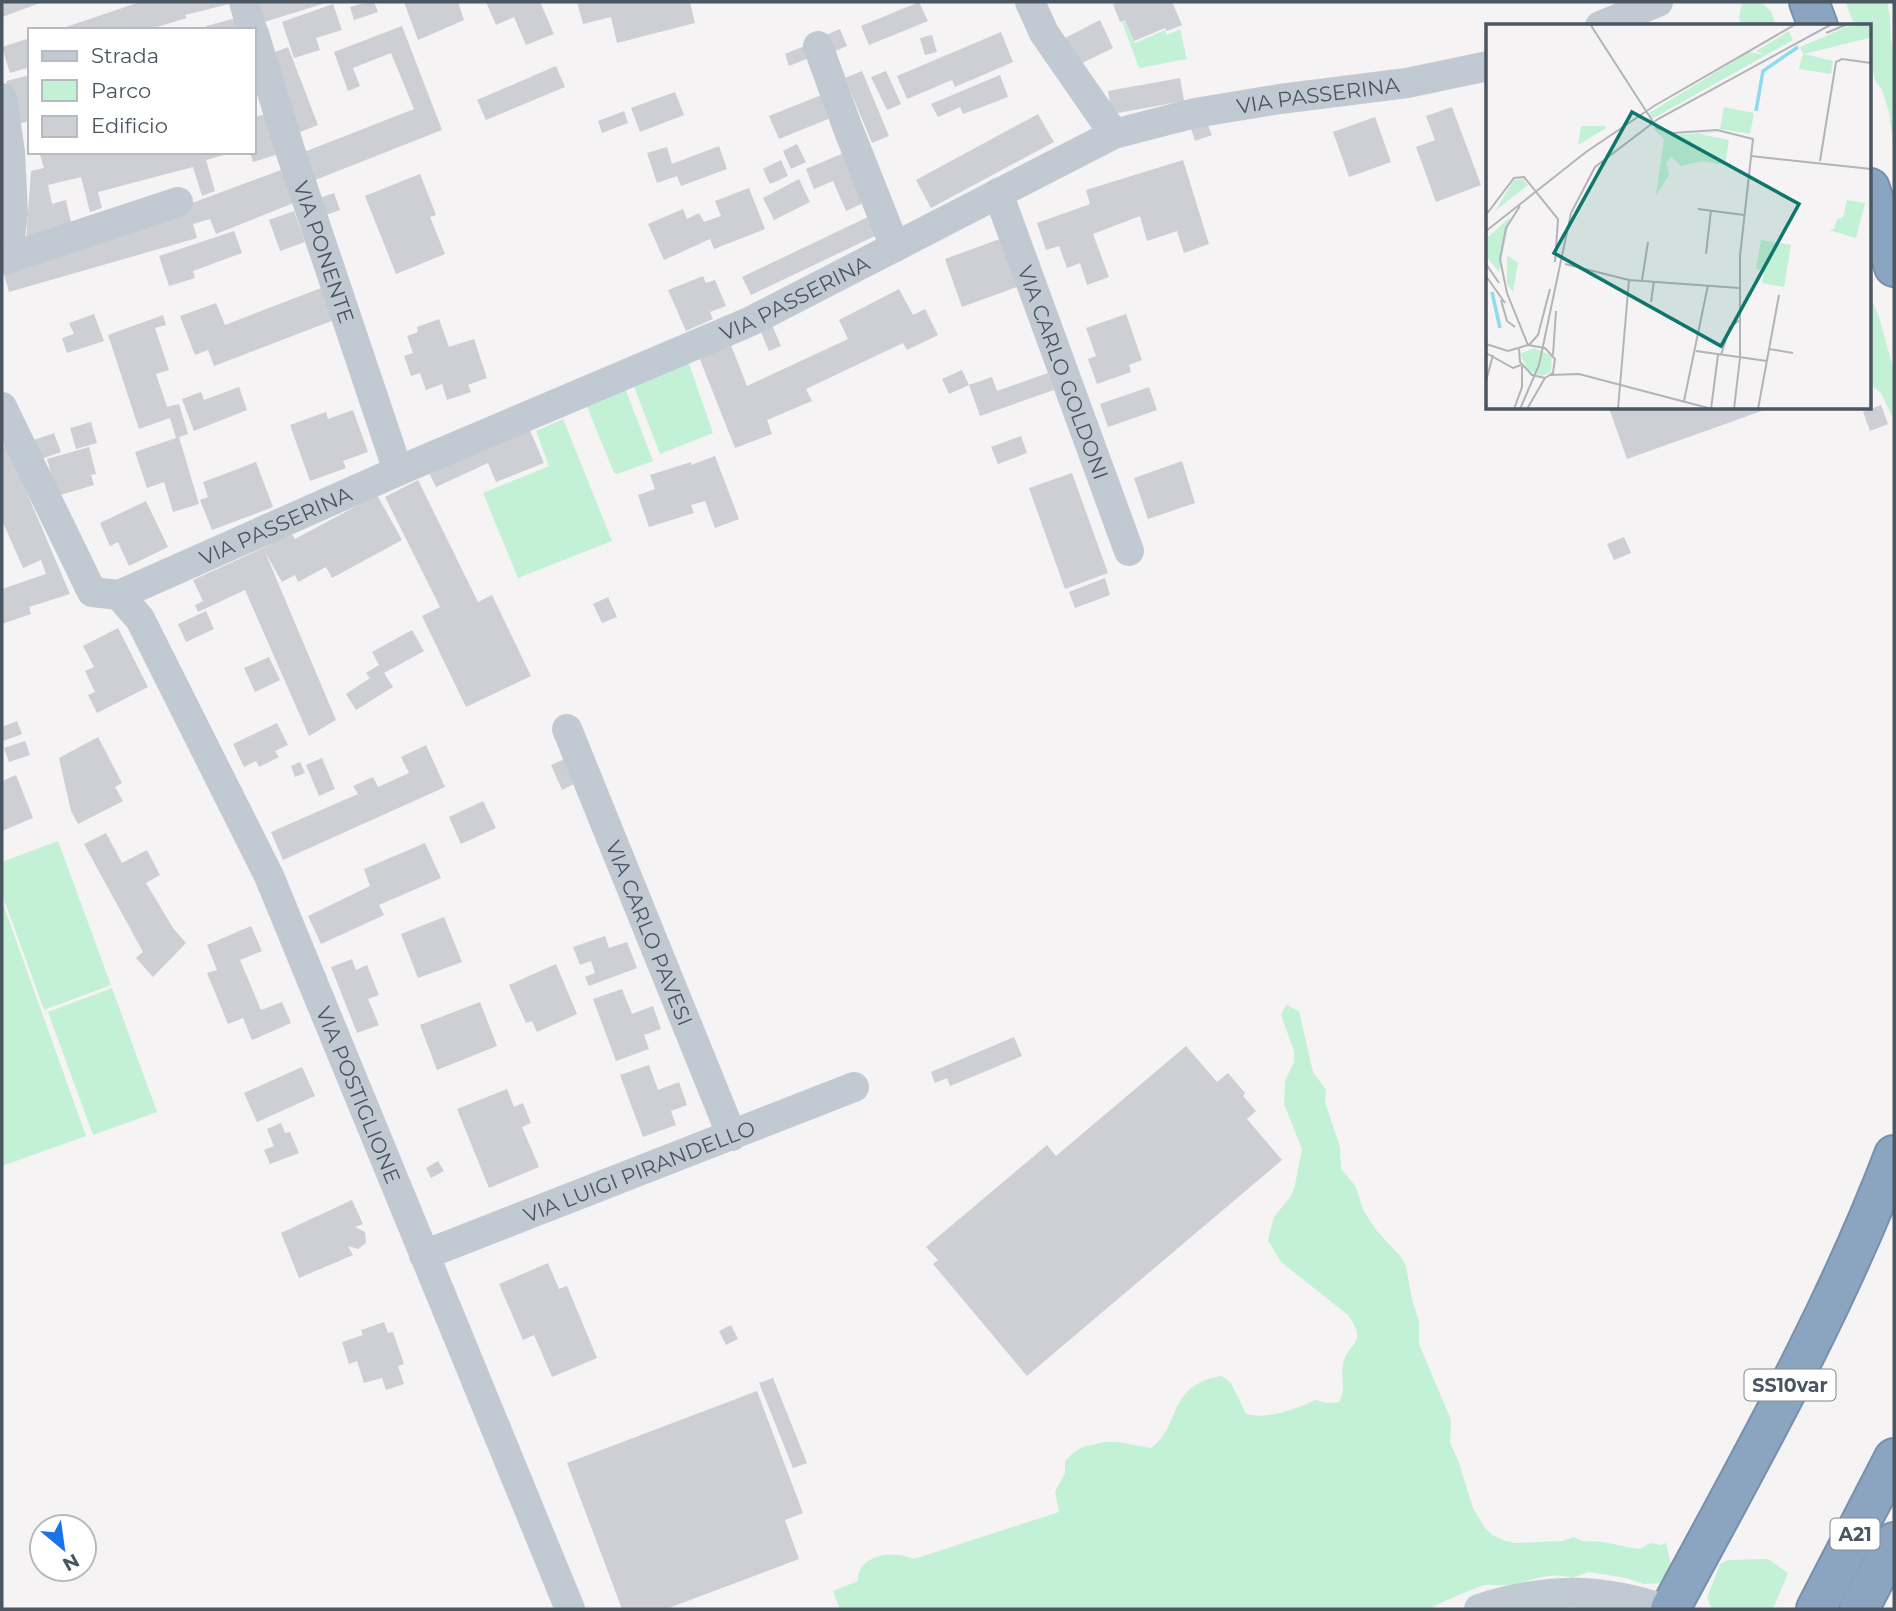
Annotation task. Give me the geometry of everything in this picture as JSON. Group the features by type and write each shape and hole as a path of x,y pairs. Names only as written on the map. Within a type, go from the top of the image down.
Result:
{"highway":[{"path":"1871,191 1894,267"},
{"name":"SS10var","path":"1670,1609 1797,1371 1848,1268 1894,1154"},
{"name":"A21","path":"1816,1609 1894,1458"},
{"name":"A21","path":"1859,1609 1894,1542"}],"street":[{"name":"VIA PONENTE","path":"244,2 252,28"},
{"path":"1030,2 1044,33 1114,134"},
{"path":"1605,24 1658,2"},
{"name":"VIA PONENTE","path":"256,42 398,471"},
{"path":"818,46 895,247"},
{"name":"VIA PASSERINA","path":"119,595 398,471 749,322 1114,134 1195,113 1407,83 1486,66"},
{"path":"2,98 10,152 12,213 9,244 2,252"},
{"name":"VIA CARLO GOLDONI","path":"999,193 1129,551"},
{"path":"2,260 178,202"},
{"path":"2,407 92,592 119,595"},
{"name":"VIA POSTIGLIONE","path":"119,595 140,619 269,876 570,1609"},
{"name":"VIA CARLO PAVESI","path":"567,729 733,1136"},
{"name":"VIA LUIGI PIRANDELLO","path":"424,1255 854,1087"},
{"path":"1479,1609 1509,1599 1566,1592 1631,1599 1663,1609"}],"green space":[{"path":"1742,2 1761,2 1771,11 1775,24 1741,24 1739,17"},
{"path":"1846,2 1887,2 1894,56 1894,152 1889,112 1882,90 1875,80 1871,62 1871,24 1855,24"},
{"path":"1125,21 1135,43 1165,30 1167,35 1180,29 1187,59 1139,68 1122,22"},
{"path":"1871,298 1894,371 1894,420 1881,393 1871,385"},
{"path":"688,361 713,433 660,454 633,384"},
{"path":"625,388 653,461 617,474 614,473 586,404"},
{"path":"563,419 612,541 518,578 483,493 549,466 536,431"},
{"path":"58,841 111,985 44,1010 2,894 2,862"},
{"path":"2,901 86,1136 2,1166"},
{"path":"112,988 157,1112 93,1135 48,1012"},
{"path":"1286,1005 1299,1011 1313,1072 1326,1090 1325,1102 1340,1147 1341,1169 1356,1187 1363,1210 1376,1230 1406,1266 1419,1321 1419,1344 1451,1420 1450,1442 1473,1508 1485,1528 1494,1536 1516,1543 1563,1541 1574,1537 1582,1541 1640,1549 1650,1543 1666,1543 1671,1565 1670,1577 1662,1583 1644,1584 1589,1572 1572,1578 1547,1576 1507,1585 1482,1586 1429,1609 840,1609 833,1591 858,1581 859,1572 864,1565 878,1556 897,1555 914,1559 1059,1512 1055,1492 1065,1473 1065,1461 1073,1453 1083,1447 1104,1442 1151,1448 1161,1439 1183,1397 1191,1388 1204,1381 1222,1376 1231,1383 1246,1414 1263,1416 1281,1413 1315,1400 1339,1402 1343,1391 1343,1364 1357,1338 1354,1325 1348,1315 1281,1262 1268,1240 1274,1217 1291,1196 1302,1149 1284,1104 1285,1081 1294,1062 1294,1051 1281,1015"},
{"path":"1768,1559 1788,1573 1773,1609 1711,1607 1707,1598 1720,1564 1728,1560"}],"building":[{"path":"2,2 43,2 2,17"},
{"path":"140,2 233,2 185,15 187,18 154,28 63,28"},
{"path":"255,2 329,2 261,23"},
{"path":"374,2 378,12 354,20 350,7"},
{"path":"404,2 458,2 464,20 418,40"},
{"path":"486,2 540,2 554,34 526,45 514,17 496,25"},
{"path":"577,2 690,2 695,23 617,43 611,17 583,24"},
{"path":"919,2 928,21 869,45 861,26"},
{"path":"1172,2 1182,25 1167,31 1165,28 1134,41 1125,20 1120,22 1113,4"},
{"path":"333,4 342,30 316,38 320,50 294,58 282,22"},
{"path":"236,18 238,28 206,28"},
{"path":"1100,20 1113,48 1078,65 1065,38"},
{"path":"402,26 442,130 310,182 299,154 414,109 391,53 353,68 360,86 348,91 334,52"},
{"path":"840,29 847,46 831,53 824,36"},
{"path":"1001,32 1013,62 955,87 952,80 907,99 897,76"},
{"path":"932,35 937,52 925,55 920,38"},
{"path":"28,39 28,68 10,73 2,47"},
{"path":"807,45 812,57 789,66 785,54"},
{"path":"288,47 318,125 295,134 265,56"},
{"path":"556,66 565,87 486,120 477,100"},
{"path":"862,71 889,136 872,143 845,78"},
{"path":"886,71 901,104 887,110 871,77"},
{"path":"1000,75 1008,97 963,114 960,107 938,117 931,104"},
{"path":"28,76 28,121 17,124 6,81"},
{"path":"1180,78 1184,101 1112,114 1108,91"},
{"path":"675,92 684,115 640,132 631,108"},
{"path":"824,94 833,117 779,139 769,116"},
{"path":"1452,107 1481,185 1436,202 1416,147 1435,140 1426,116"},
{"path":"624,111 628,123 602,133 598,121"},
{"path":"270,113 282,153 253,162 251,154 256,154 256,116"},
{"path":"1038,114 1054,142 931,208 916,180"},
{"path":"1375,117 1391,162 1349,177 1333,132"},
{"path":"1207,123 1212,135 1195,141 1191,129"},
{"path":"797,144 806,162 791,169 783,151"},
{"path":"719,146 727,169 681,186 677,176 657,183 647,153 667,147 672,164"},
{"path":"846,152 868,201 846,211 833,181 814,189 806,169"},
{"path":"227,154 206,160 215,191 202,196 193,167 98,192 102,208 90,212 81,177 48,185 52,204 66,200 72,227 26,241 31,171 44,168 40,155"},
{"path":"781,160 788,176 770,184 763,169"},
{"path":"1183,160 1209,244 1184,253 1177,231 1147,241 1140,216 1093,234 1109,277 1087,285 1080,263 1067,268 1059,246 1046,250 1037,223 1090,204 1086,190"},
{"path":"289,167 301,200 216,234 210,219 193,224 197,238 9,292 2,267 165,213"},
{"path":"420,174 436,215 430,217 445,254 396,274 365,196"},
{"path":"799,179 810,202 774,220 763,198"},
{"path":"749,188 765,229 714,249 710,239 664,260 648,224 683,209 687,219 699,213 704,222 721,216 715,201"},
{"path":"334,193 340,210 323,216 317,199"},
{"path":"294,211 305,242 280,251 269,220"},
{"path":"870,216 879,234 751,295 742,277"},
{"path":"234,231 242,253 193,271 195,278 169,286 159,256"},
{"path":"1008,236 1025,284 962,307 945,259"},
{"path":"703,276 706,283 715,280 726,306 710,312 713,319 686,331 668,290"},
{"path":"321,288 334,320 214,366 208,350 195,355 180,316 216,303 225,325"},
{"path":"899,289 913,315 925,309 938,335 907,350 903,343 806,389 812,401 767,420 772,434 735,448 697,352 729,340 747,386 848,339 839,320"},
{"path":"94,314 104,341 67,353 62,338 74,334 69,323"},
{"path":"1126,314 1142,360 1129,365 1131,372 1097,384 1088,359 1096,356 1086,328"},
{"path":"163,315 166,325 155,328 169,370 156,374 167,407 179,404 188,434 179,437 199,504 173,512 164,482 147,488 135,452 176,438 170,418 139,429 108,335"},
{"path":"439,319 449,347 474,339 487,378 468,385 471,392 447,400 442,384 426,390 420,373 411,376 404,356 413,353 407,336 418,332 417,327"},
{"path":"772,325 781,346 769,351 760,330"},
{"path":"962,370 969,385 949,394 942,379"},
{"path":"1048,373 1054,390 980,416 969,385 992,377 997,391"},
{"path":"239,387 247,410 194,431 182,399 201,392 204,400"},
{"path":"1149,387 1157,410 1108,427 1100,404"},
{"path":"1881,405 1888,424 1870,431 1863,412"},
{"path":"353,410 368,452 343,461 346,468 310,481 290,425 326,412 328,419"},
{"path":"1610,410 1764,410 1627,459"},
{"path":"91,422 97,443 76,449 70,428"},
{"path":"529,428 544,463 496,482 488,463 436,487 429,473"},
{"path":"54,433 61,452 41,459 34,440"},
{"path":"1021,436 1027,453 998,464 991,447"},
{"path":"7,446 70,594 29,607 31,614 2,624 2,589 46,574 41,560 23,568 2,520 2,448"},
{"path":"89,447 96,474 91,475 94,485 57,496 47,459"},
{"path":"715,456 739,519 715,528 705,501 691,505 694,513 649,527 638,495 655,489 650,475"},
{"path":"1182,461 1195,503 1148,519 1134,478"},
{"path":"256,462 273,507 212,530 200,500 208,497 203,482"},
{"path":"1072,473 1108,573 1065,589 1029,488"},
{"path":"418,480 478,602 492,595 531,676 466,707 422,616 440,607 385,497"},
{"path":"377,495 402,540 332,578 326,567 298,582 295,575 282,582 265,552 336,720 309,736 245,590 198,612 195,605 203,601 193,580 291,533 295,539"},
{"path":"146,501 168,547 129,566 118,542 110,546 100,523"},
{"path":"1624,537 1631,553 1614,560 1607,544"},
{"path":"1105,578 1110,595 1075,608 1069,592"},
{"path":"608,597 617,617 602,623 593,604"},
{"path":"206,611 214,629 186,642 178,624"},
{"path":"118,628 148,687 97,713 88,695 95,692 85,671 94,667 83,646"},
{"path":"412,630 424,651 384,673 393,687 356,710 346,694 370,678 366,673 379,665 372,652"},
{"path":"269,657 280,680 255,692 244,668"},
{"path":"17,721 22,734 3,741 2,727"},
{"path":"277,723 288,745 275,751 279,757 259,767 256,761 244,767 233,744"},
{"path":"98,737 122,783 115,787 123,801 78,824 71,811 59,758"},
{"path":"25,741 30,755 9,762 4,748"},
{"path":"426,745 445,787 283,860 271,832 358,794 353,786 373,777 378,787 409,773 401,757"},
{"path":"322,758 335,789 319,796 306,765"},
{"path":"567,758 578,782 562,790 551,765"},
{"path":"300,762 305,773 295,777 291,766"},
{"path":"16,775 33,818 2,831 2,781"},
{"path":"483,801 496,828 461,844 449,817"},
{"path":"106,833 122,863 147,850 160,875 146,883 173,928 186,943 153,977 136,958 143,952 84,844"},
{"path":"425,843 441,878 379,905 384,915 321,944 308,916 370,886 364,869"},
{"path":"444,917 462,962 418,978 401,934"},
{"path":"251,926 262,951 240,960 261,1010 282,1002 291,1023 252,1040 243,1018 228,1024 207,973 217,970 207,945"},
{"path":"605,936 609,948 627,942 637,968 589,986 585,977 595,973 591,961 580,965 573,947"},
{"path":"352,959 356,970 367,965 379,995 368,999 379,1025 357,1033 331,967"},
{"path":"556,964 577,1014 537,1032 532,1021 526,1023 509,985"},
{"path":"622,989 632,1014 653,1006 661,1029 644,1035 649,1049 616,1061 593,999"},
{"path":"480,1002 497,1046 437,1070 420,1025"},
{"path":"1014,1037 1022,1056 950,1086 947,1078 935,1083 931,1072"},
{"path":"1186,1046 1217,1082 1228,1073 1245,1093 1243,1096 1256,1111 1247,1119 1282,1160 1027,1376 933,1264 938,1260 926,1247 1047,1145 1056,1156"},
{"path":"649,1065 658,1090 679,1082 687,1105 671,1111 676,1125 643,1137 620,1075"},
{"path":"302,1067 315,1096 257,1122 244,1093"},
{"path":"507,1089 514,1107 523,1103 531,1123 522,1127 539,1167 489,1188 457,1109"},
{"path":"281,1123 285,1133 290,1132 299,1153 270,1164 264,1150 274,1146 267,1129"},
{"path":"438,1161 444,1171 431,1178 426,1168"},
{"path":"352,1200 363,1224 355,1227 365,1232 366,1243 358,1249 348,1246 353,1255 299,1278 281,1233"},
{"path":"548,1263 559,1289 567,1286 597,1358 552,1377 534,1335 523,1340 499,1284"},
{"path":"384,1322 388,1333 393,1332 404,1364 398,1366 404,1384 386,1390 382,1378 364,1383 357,1361 349,1364 342,1342 363,1335 361,1330"},
{"path":"731,1325 738,1339 726,1345 719,1331"},
{"path":"773,1378 807,1463 793,1468 759,1383"},
{"path":"757,1391 803,1513 785,1520 799,1559 666,1609 622,1609 567,1463"}]}
